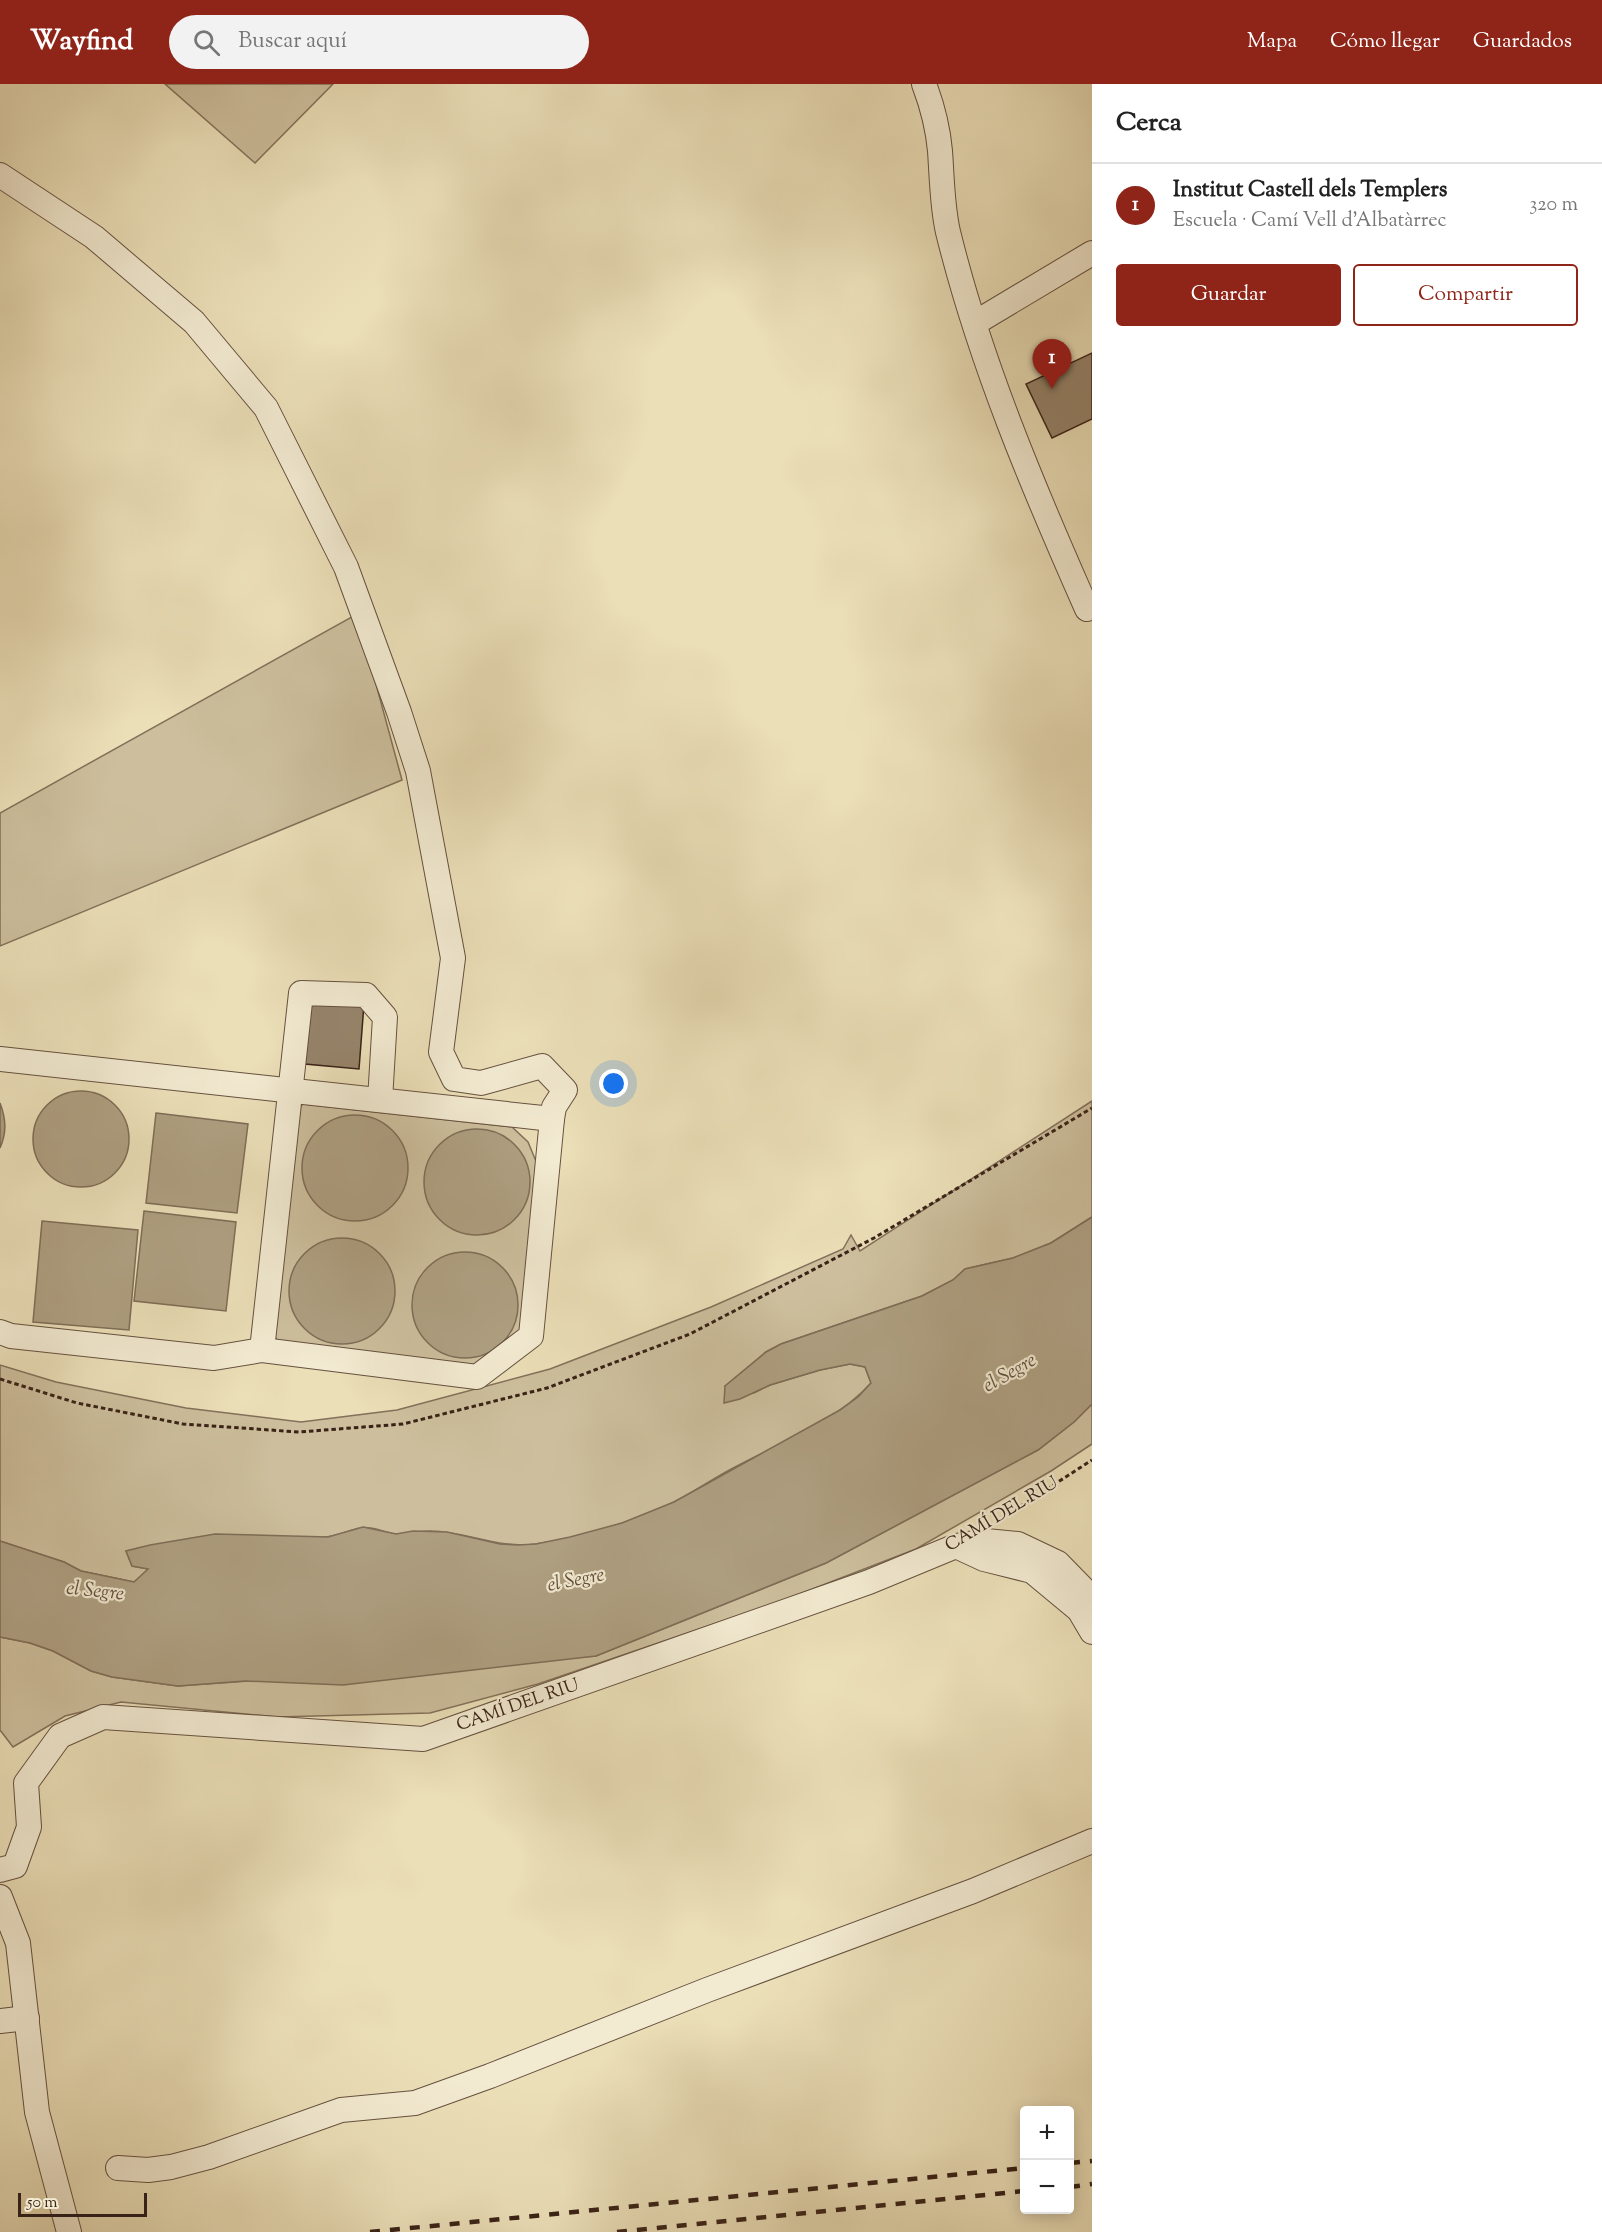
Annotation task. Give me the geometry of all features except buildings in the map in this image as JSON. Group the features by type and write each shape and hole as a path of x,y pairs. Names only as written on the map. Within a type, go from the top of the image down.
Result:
{"street":[{"path":"924,84 932,108 939,147 948,231 975,323 1034,488 1087,609"},
{"path":"0,175 94,237 194,322 266,408 346,567 399,712 417,771 453,958 441,1052 454,1079 481,1083 542,1066 565,1090 553,1113 531,1336 477,1377 262,1350 214,1358 11,1336 0,1332"},
{"path":"975,323 1092,253"},
{"path":"262,1350 301,993 366,995 385,1017 380,1100"},
{"path":"0,1059 380,1100 553,1113"},
{"path":"956,1546 986,1541 1018,1545 1058,1563 1092,1598"},
{"path":"956,1546 984,1559 1032,1571 1079,1610 1092,1632"},
{"name":"CAMÍ DEL RIU","path":"0,1870 15,1866 29,1827 26,1782 60,1736 104,1717 423,1739 869,1582 956,1546"},
{"path":"118,2168 148,2170 171,2167 209,2157 341,2110 415,2103 490,2076 707,1990 973,1891 1092,1841"},
{"path":"0,1897 18,1943 37,2112 69,2232"},
{"path":"0,2021 27,2018"}],"path":[{"path":"0,1380 77,1403 183,1424 299,1432 403,1424 547,1388 690,1334 874,1238 1092,1108"},
{"name":"CAMÍ DEL RIU","path":"993,1523 1092,1460"}],"shaded area":[{"path":"165,84 333,84 255,163"},
{"path":"357,614 402,780 0,946 0,813"},
{"path":"1092,1101 1092,1217 1051,1243 1013,1258 965,1269 953,1280 922,1296 781,1344 766,1352 725,1386 754,1393 770,1385 820,1370 850,1364 865,1367 871,1383 842,1408 808,1430 729,1470 674,1502 641,1516 570,1538 522,1545 445,1532 396,1534 364,1527 325,1537 176,1542 126,1551 132,1566 149,1569 134,1582 81,1571 64,1562 0,1541 0,1365 56,1382 186,1408 301,1422 397,1410 550,1369 711,1307 843,1249 851,1235 860,1251"},
{"path":"303,1104 512,1127 528,1142 538,1166 524,1330 486,1367 278,1341 274,1336 299,1108"},
{"path":"1092,1404 1092,1444 1051,1471 916,1549 784,1600 538,1684 430,1713 277,1717 121,1702 65,1716 13,1747 0,1730 0,1637 30,1643 53,1651 91,1671 112,1677 178,1686 596,1656 826,1563 1038,1450 1074,1422"}],"water":[{"path":"81,1091 99,1094 115,1105 126,1121 129,1139 126,1157 115,1173 99,1184 81,1187 63,1184 47,1173 36,1157 33,1139 36,1121 47,1105 63,1094"},
{"path":"0,1103 5,1126 0,1148"},
{"path":"156,1113 248,1124 237,1213 146,1203"},
{"path":"355,1115 375,1119 392,1131 404,1148 408,1168 404,1188 392,1205 375,1217 355,1221 335,1217 318,1205 306,1188 302,1168 306,1148 318,1131 335,1119"},
{"path":"477,1129 497,1133 514,1145 526,1162 530,1182 526,1202 514,1219 497,1231 477,1235 457,1231 440,1219 428,1202 424,1182 428,1162 440,1145 457,1133"},
{"path":"144,1211 236,1222 226,1311 134,1301"},
{"name":"el Segre","path":"1092,1217 1092,1404 1074,1422 1038,1450 826,1563 596,1656 343,1685 245,1681 178,1686 112,1677 91,1671 53,1651 30,1643 0,1637 0,1541 64,1562 81,1571 134,1582 148,1569 132,1566 126,1551 215,1534 328,1537 363,1527 396,1534 413,1531 447,1532 500,1544 518,1545 570,1537 622,1523 674,1502 840,1410 858,1397 871,1383 865,1367 850,1364 820,1370 770,1385 740,1399 724,1403 725,1386 766,1352 781,1344 922,1296 953,1280 965,1269 1013,1258 1051,1243"},
{"path":"42,1221 138,1230 129,1330 33,1322"},
{"path":"342,1238 362,1242 379,1254 391,1271 395,1291 391,1311 379,1328 362,1340 342,1344 322,1340 305,1328 293,1311 289,1291 293,1271 305,1254 322,1242"},
{"path":"465,1252 485,1256 502,1268 514,1285 518,1305 514,1325 502,1342 485,1354 465,1358 445,1354 428,1342 416,1325 412,1305 416,1285 428,1268 445,1256"}],"railway":[{"path":"1074,2163 1092,2161"},
{"path":"370,2232 1020,2168"},
{"path":"1074,2186 1092,2184"},
{"path":"617,2232 1020,2191"}],"place":[{"name":"Institut Castell dels Templers","path":"1052,389"}]}
